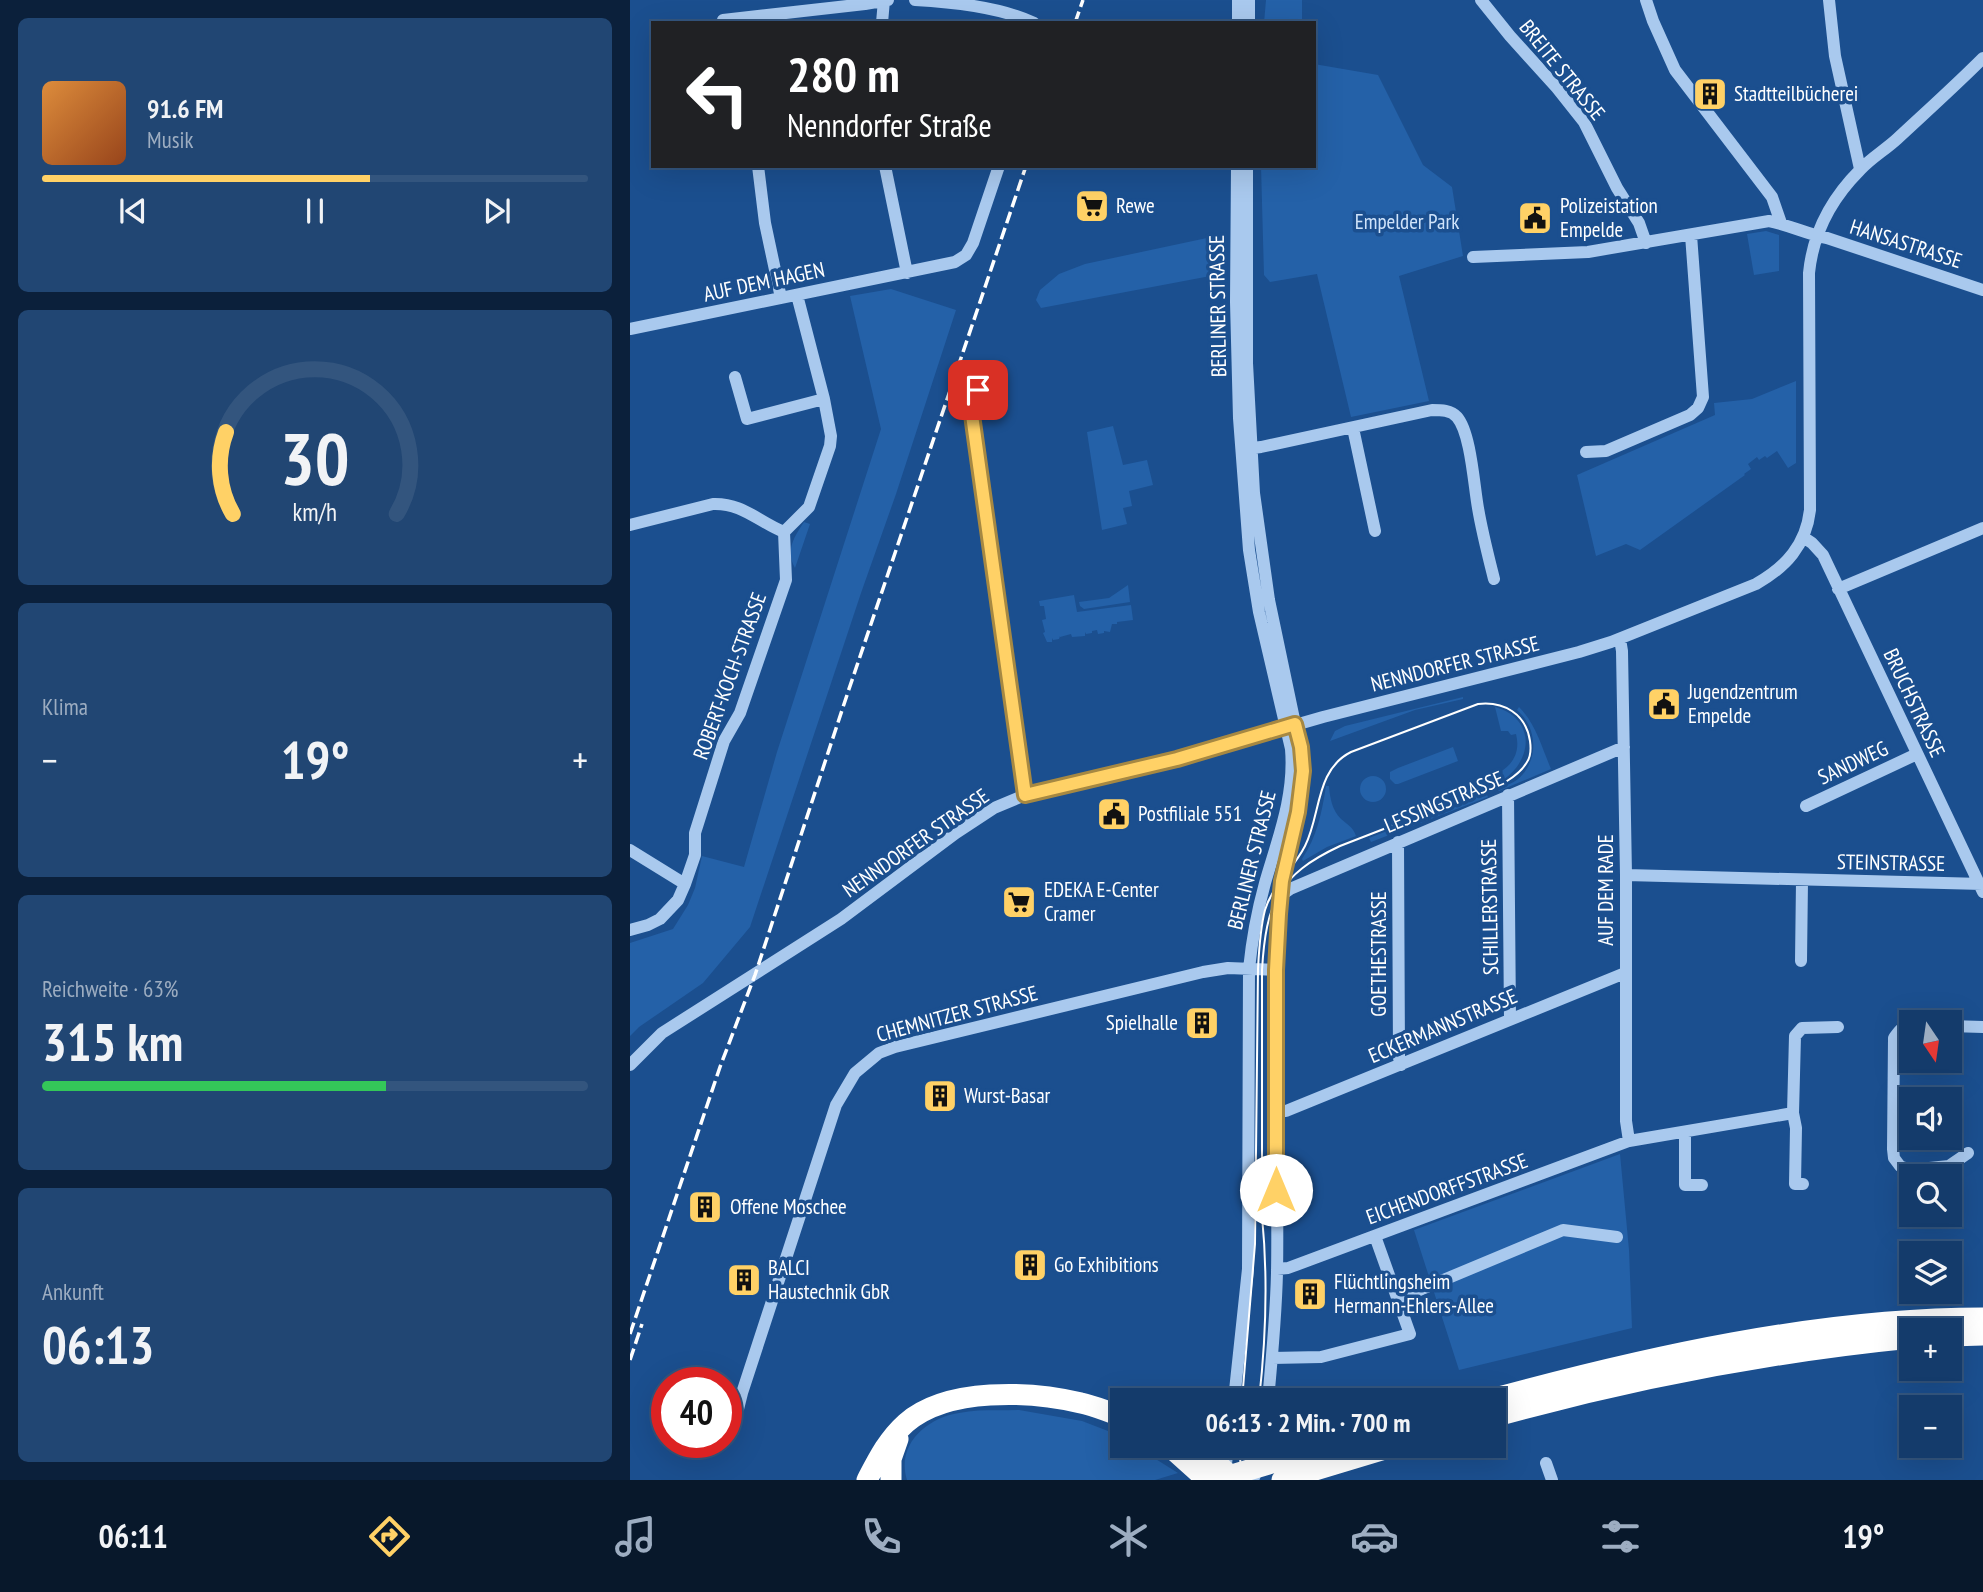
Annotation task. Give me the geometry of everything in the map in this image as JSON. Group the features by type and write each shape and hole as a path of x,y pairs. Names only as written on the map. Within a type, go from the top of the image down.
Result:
{"highway":[{"path":"1506,1395 1642,1361 1743,1342 1843,1327 1983,1318"},
{"path":"1962,1336 1983,1335"},
{"path":"1506,1414 1646,1378 1746,1359 1899,1339"},
{"path":"867,1480 885,1447 904,1424 937,1404 963,1398 1013,1394 1083,1403 1110,1412"},
{"path":"891,1480 891,1459 904,1424"},
{"path":"1187,1458 1218,1478 1283,1473 1345,1458"},
{"path":"1210,1458 1218,1478"},
{"path":"1283,1473 1309,1458"}],"street":[{"path":"723,20 885,0 882,21"},
{"path":"915,0 980,8 1029,21"},
{"path":"1238,0 1238,21"},
{"path":"1249,0 1249,21"},
{"name":"BREITE STRASSE","path":"1481,0 1584,122 1639,223 1646,243"},
{"path":"1472,257 1588,252 1769,221 1781,223 1772,197 1675,70 1653,21 1647,0"},
{"path":"1829,0 1835,56 1860,169"},
{"name":"NENNDORFER STRASSE","path":"630,1065 662,1033 841,919 994,808 1025,795 1177,759 1620,639 1771,575 1794,553 1808,524 1810,510 1809,273 1816,236 1834,201 1860,169 1983,58"},
{"path":"758,168 765,223 781,298"},
{"path":"885,168 907,272"},
{"name":"AUF DEM HAGEN","path":"630,329 955,262 967,255 973,243 998,168"},
{"name":"BERLINER STRASSE","path":"1237,168 1236,302 1246,448 1249,550 1259,612 1303,762 1298,812 1280,896 1276,970 1277,1276 1269,1388"},
{"name":"BERLINER STRASSE","path":"1246,448 1247,168"},
{"name":"HANSASTRASSE","path":"1781,223 1983,290"},
{"path":"1586,452 1606,451 1690,415 1699,408 1703,397 1691,235"},
{"path":"630,525 721,504 747,511 765,524 784,532 809,507 831,436 797,295"},
{"path":"735,377 747,419 824,399"},
{"path":"978,390 972,415 1025,795"},
{"path":"1246,448 1432,410 1446,410 1457,416 1463,427 1494,579"},
{"path":"1353,428 1375,531"},
{"path":"1839,589 1983,528"},
{"name":"ROBERT-KOCH-STRASSE","path":"630,930 660,919 678,900 685,884 695,855 695,832 724,741 740,713 786,580 784,532"},
{"name":"BRUCHSTRASSE","path":"1803,537 1812,542 1823,555 1982,887"},
{"name":"AUF DEM RADE","path":"1620,639 1626,876 1626,1121 1629,1141"},
{"name":"BERLINER STRASSE","path":"1233,1388 1248,1269 1251,942 1291,783 1291,726"},
{"name":"LESSINGSTRASSE","path":"1280,896 1290,889 1398,842 1624,747"},
{"name":"SANDWEG","path":"1806,806 1917,754"},
{"name":"SCHILLERSTRASSE","path":"1508,795 1510,1018"},
{"name":"GOETHESTRASSE","path":"1398,842 1401,1065"},
{"path":"630,850 685,884"},
{"name":"STEINSTRASSE","path":"1626,876 1982,887"},
{"path":"1801,961 1802,881"},
{"name":"CHEMNITZER STRASSE","path":"742,1393 836,1105 855,1073 879,1053 908,1043 1203,972 1228,968 1276,970"},
{"name":"ECKERMANNSTRASSE","path":"1276,1111 1286,1111 1625,972"},
{"path":"1962,1026 1983,1027"},
{"path":"1803,1184 1796,1184 1796,1128 1793,1113 1796,1036 1802,1028 1838,1027"},
{"path":"1899,1031 1894,1038 1894,1158 1900,1166 1910,1170 1949,1167 1968,1153"},
{"name":"EICHENDORFFSTRASSE","path":"1277,1276 1288,1268 1629,1141 1793,1113"},
{"path":"1685,1132 1685,1185 1702,1185"},
{"path":"1398,1299 1563,1230 1617,1237"},
{"path":"1272,1357 1321,1357 1410,1334 1375,1236"},
{"path":"1218,1478 1224,1458"},
{"path":"1253,1480 1261,1458"},
{"path":"1218,1478 1260,1462"},
{"path":"1546,1463 1552,1480"}],"green space":[{"path":"1266,0 1302,0 1302,21 1264,21"},
{"name":"Empelder Park","path":"1316,64 1378,75 1423,165 1452,187 1463,256 1399,276 1429,401 1351,417 1317,274 1270,282 1264,275 1261,168 1316,168"},
{"path":"1766,231 1779,235 1779,271 1754,275 1747,234"},
{"path":"1221,235 1221,274 1041,308 1036,300 1040,290 1059,274 1085,264"},
{"path":"891,289 956,310 750,927 703,983 630,1036 630,943 673,929 695,888 702,856 744,867 777,752 881,429 850,296"},
{"path":"1796,381 1796,463 1788,468 1777,451 1767,458 1765,456 1759,460 1757,457 1748,464 1751,469 1745,475 1640,550 1626,544 1596,556 1577,475 1715,415 1714,403 1752,399"},
{"path":"1113,426 1123,465 1147,460 1153,485 1129,491 1132,506 1123,508 1127,524 1102,530 1087,432"},
{"path":"804,522 810,524 795,568 791,550"},
{"path":"1128,585 1130,602 1084,609 1080,606 1079,602 1109,598"},
{"path":"1074,595 1077,612 1131,605 1133,620 1112,624 1110,632 1098,634 1097,630 1086,634 1085,632 1085,636 1072,637 1071,634 1060,636 1059,639 1052,638 1052,642 1047,642 1043,633 1042,620 1046,619 1044,606 1040,606 1039,601"},
{"path":"1463,697 1415,710 1330,741 1335,731 1345,726"},
{"path":"1495,707 1508,712 1517,720 1526,740 1520,761 1503,780 1500,772 1513,760 1517,751 1517,740 1516,734 1501,731"},
{"path":"1519,707 1534,729 1551,769 1499,791 1497,789 1516,781 1530,763 1532,735 1524,717 1517,710"},
{"path":"1453,747 1458,761 1398,784 1390,779 1390,772"},
{"path":"1373,776 1382,780 1386,789 1382,798 1373,802 1364,798 1360,789 1364,780"},
{"path":"1326,786 1329,786 1335,812 1352,828 1356,836 1327,847 1303,861 1318,824"},
{"path":"1486,793 1488,797 1371,842 1369,838"},
{"path":"1620,1154 1629,1250 1632,1328 1459,1370 1414,1230"},
{"path":"1019,1410 1082,1421 1110,1432 1110,1458 1154,1458 1178,1473 1155,1480 907,1480 906,1455 916,1435 925,1427 947,1416 981,1411"}],"tram line":[{"path":"1243,1388 1255,1244 1259,947 1268,901 1305,846 1325,781 1339,760 1351,752 1478,704 1505,707 1524,723 1530,741 1529,757 1518,773 1507,781 1340,846 1319,857 1289,880 1272,909 1267,926 1262,970 1262,1216 1265,1308 1260,1388"},
{"path":"1240,1458 1242,1480"},
{"path":"1250,1480 1252,1458"}],"railway":[{"path":"1076,21 1083,0"},
{"path":"630,1334 720,1067 755,975 1025,168"},
{"path":"630,1360 642,1324"}],"place":[{"name":"Stadtteilbücherei","path":"1710,94"},
{"name":"Rewe","path":"1092,206"},
{"name":"Polizeistation Empelde","path":"1535,218"},
{"name":"Jugendzentrum Empelde","path":"1664,704"},
{"name":"Postfiliale 551","path":"1114,814"},
{"name":"EDEKA E-Center Cramer","path":"1019,902"},
{"name":"Spielhalle","path":"1202,1023"},
{"name":"Wurst-Basar","path":"940,1096"},
{"name":"Offene Moschee","path":"705,1207"},
{"name":"Go Exhibitions","path":"1030,1265"},
{"name":"BALCI Haustechnik GbR","path":"744,1280"},
{"name":"Flüchtlingsheim Hermann-Ehlers-Allee","path":"1310,1294"}],"route":[{"path":"978,390 972,415 1025,795 1177,759 1295,724 1301,747 1303,782 1282,881 1279,914 1276,970 1276,1190"}]}
